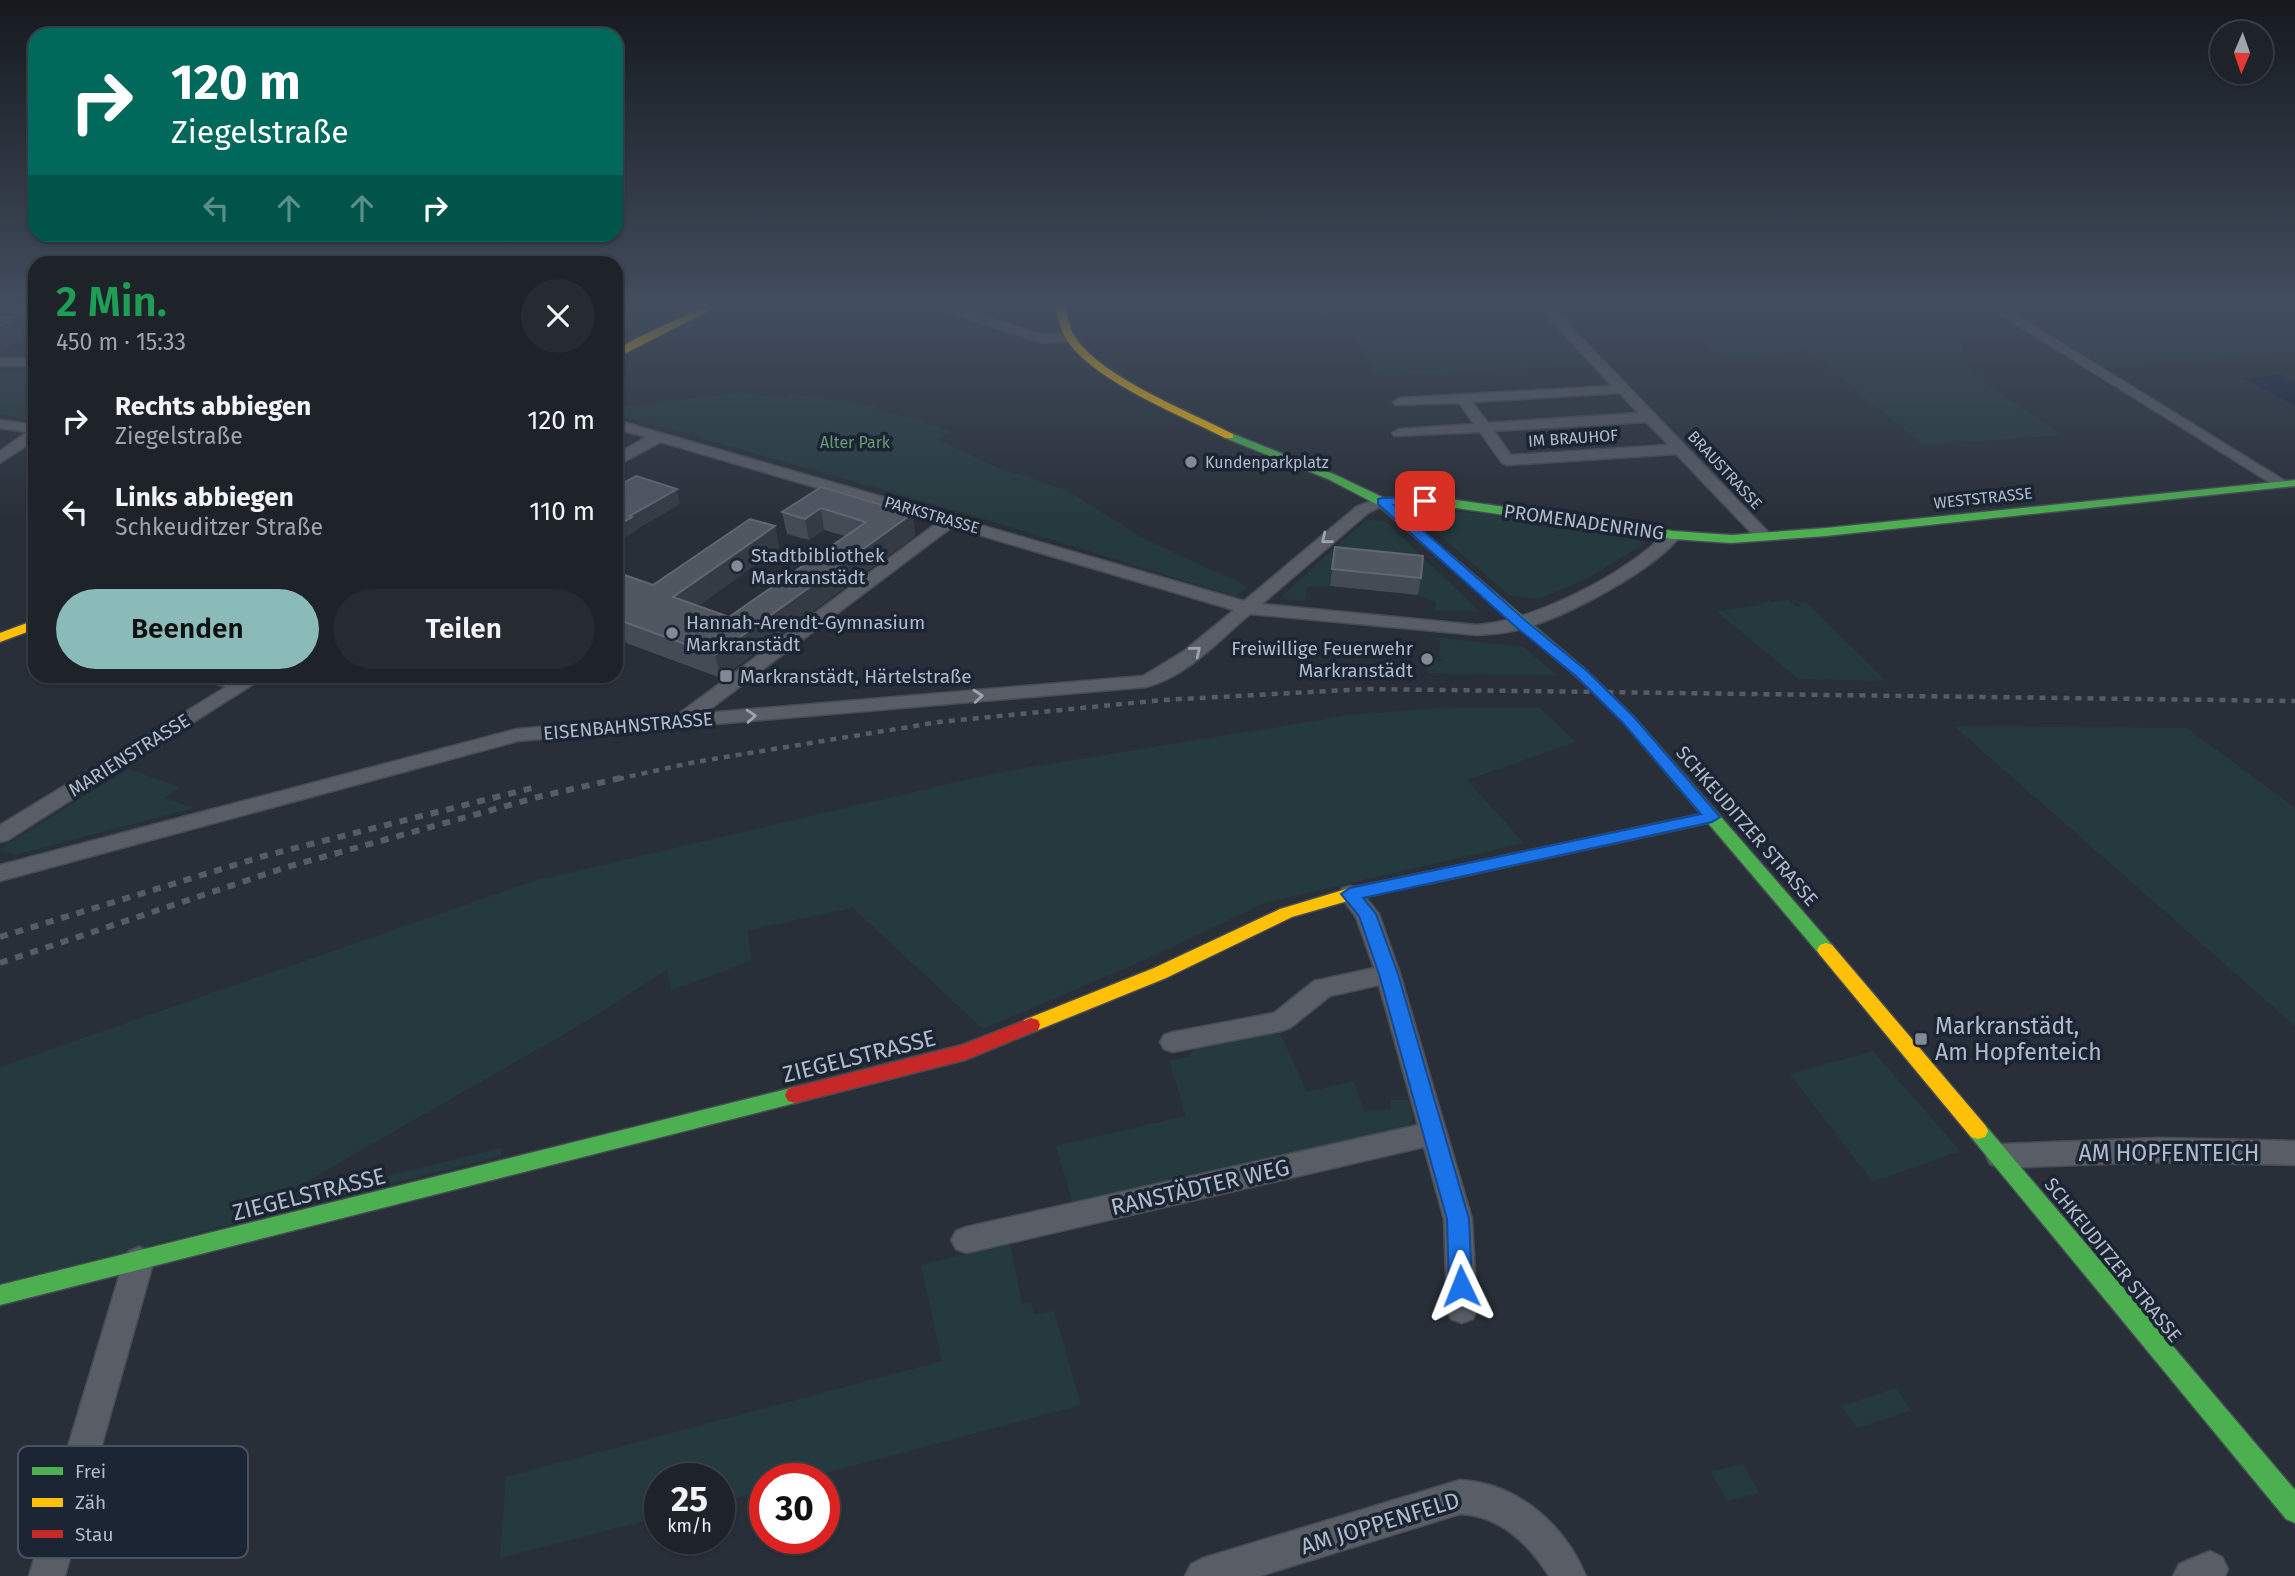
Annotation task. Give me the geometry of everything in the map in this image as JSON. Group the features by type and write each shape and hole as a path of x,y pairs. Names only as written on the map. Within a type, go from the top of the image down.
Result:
{"main road":[{"name":"SCHKEUDITZER STRASSE","path":"1122,380 1169,407 1230,436 1332,477 1382,502 1582,674 1629,720 1712,817 2000,1156 2113,1296 2295,1510"},
{"name":"WESTSTRASSE","path":"1673,535 1764,537 2288,484"},
{"name":"PROMENADENRING","path":"1382,502 1408,499 1441,502 1673,535"},
{"path":"0,638 28,627"},
{"name":"ZIEGELSTRASSE","path":"0,1295 965,1052 1160,973 1286,913 1350,894 1712,817"}],"street":[{"name":"BRAUSTRASSE","path":"1616,380 1764,537"},
{"path":"2115,380 2288,484"},
{"path":"1400,402 1625,389"},
{"name":"IM BRAUHOF","path":"1463,399 1507,460 1682,449"},
{"name":"IM BRAUHOF","path":"1399,433 1651,417"},
{"path":"0,424 28,430"},
{"name":"PARKSTRASSE","path":"623,426 1247,608"},
{"path":"0,458 28,436"},
{"path":"623,457 658,437"},
{"name":"PROMENADENRING","path":"1247,608 1362,510 1382,502"},
{"path":"683,720 950,521"},
{"name":"PROMENADENRING","path":"1247,608 1478,631 1521,624 1543,616 1598,587 1653,553 1673,535"},
{"name":"EISENBAHNSTRASSE","path":"0,873 517,735 1146,681 1163,674 1191,655 1247,608"},
{"name":"MARIENSTRASSE","path":"0,835 244,683"},
{"path":"1350,894 1367,914 1388,974 1458,1219 1462,1309"},
{"path":"1173,1042 1281,1021 1323,988 1388,974"},
{"name":"RANSTÄDTER WEG","path":"966,1240 1434,1133"},
{"name":"AM HOPFENTEICH","path":"2000,1156 2158,1150 2295,1153"},
{"path":"85,1446 139,1260"},
{"name":"AM JOPPENFELD","path":"1203,1576 1460,1497 1479,1496 1514,1515 1539,1534 1568,1576"},
{"path":"47,1576 52,1558"}],"green space":[{"path":"0,380 28,380 28,418 0,415"},
{"path":"1843,380 1982,380 2062,435 1923,445"},
{"name":"Alter Park","path":"743,392 785,399 792,394 877,406 875,408 952,431 938,440 996,467 1067,490 1141,537 1248,587 1235,596 961,512 623,416 623,407"},
{"path":"1427,507 1633,534 1643,545 1584,580 1539,599 1509,595 1412,512"},
{"path":"1366,520 1385,521 1479,611 1435,611 1436,602 1418,595 1420,574 1333,565 1330,586 1308,587 1305,601 1282,599 1284,594"},
{"path":"1769,600 1789,600 1796,607 1801,606 1798,603 1806,602 1886,681 1798,679 1716,611 1760,605"},
{"path":"1431,637 1523,647 1557,675 1428,673 1427,661 1445,661 1439,658 1440,641"},
{"path":"1451,707 1539,707 1576,742 1467,780 1524,843 1265,903 1142,961 983,1029 853,908 748,930 751,961 672,990 667,970 580,1025 262,1207 501,1148 501,1156 0,1283 0,1067 534,881 995,773 1349,715"},
{"path":"1954,726 2187,728 2295,808 2295,1026"},
{"path":"128,769 180,787 165,798 194,808 15,855 0,849"},
{"path":"1279,1031 1307,1092 1354,1081 1364,1112 1391,1109 1390,1100 1408,1100 1413,1117 1411,1124 1403,1130 1073,1204 1056,1146 1186,1116 1169,1061 1189,1057 1195,1048"},
{"path":"1873,1051 1960,1151 1873,1182 1790,1074"},
{"path":"1010,1243 1022,1304 1031,1303 1034,1314 1054,1311 1081,1405 840,1469 840,1463 749,1463 749,1494 735,1498 735,1463 644,1463 644,1521 500,1558 506,1477 942,1361 921,1265"},
{"path":"1896,1388 1911,1410 1857,1428 1842,1406"},
{"path":"1743,1463 1759,1493 1727,1501 1711,1472"}],"water":[{"path":"2247,380 2290,380 2295,382 2295,406"}],"building":[{"path":"636,476 677,489 623,522 623,483"},
{"path":"821,487 912,514 715,655 623,622 623,574 653,585 750,519 775,526 673,597 729,617 866,522 821,508 805,519 782,512"},
{"path":"1335,547 1423,556 1421,578 1332,569"}],"railway":[{"path":"618,779 695,762 939,722 1163,700 1366,689 2295,701"},
{"path":"0,963 287,867 542,796 625,777"},
{"path":"0,937 264,856 532,788"}],"traffic: fast":[{"path":"1229,436 1332,477 1382,502 1502,604 1521,624 1582,674 1629,720 1826,950"},
{"path":"1382,502 1442,502 1673,535 1731,539 1826,532 2295,483"},
{"path":"1427,878 1712,817"},
{"path":"0,1295 795,1095"},
{"path":"1978,1131 2295,1510"}],"traffic: slow":[{"path":"1122,380 1229,436"},
{"path":"0,638 28,627"},
{"path":"1031,1025 1160,973 1286,913 1350,894 1427,878"},
{"path":"1826,950 1978,1131"}],"traffic: jam":[{"path":"795,1095 965,1052 1031,1025"}],"place":[{"name":"Kundenparkplatz","path":"1191,462"},
{"name":"Stadtbibliothek Markranstädt","path":"737,566"},
{"name":"Hannah-Arendt-Gymnasium Markranstädt","path":"672,633"},
{"name":"Freiwillige Feuerwehr Markranstädt","path":"1427,659"},
{"name":"Markranstädt, Härtelstraße","path":"726,676"},
{"name":"Markranstädt, Am Hopfenteich","path":"1921,1039"}],"route":[{"path":"1425,501 1408,499 1382,502 1582,674 1629,720 1712,817 1350,894 1367,914 1388,974 1440,1155 1458,1219 1461,1286"}]}
